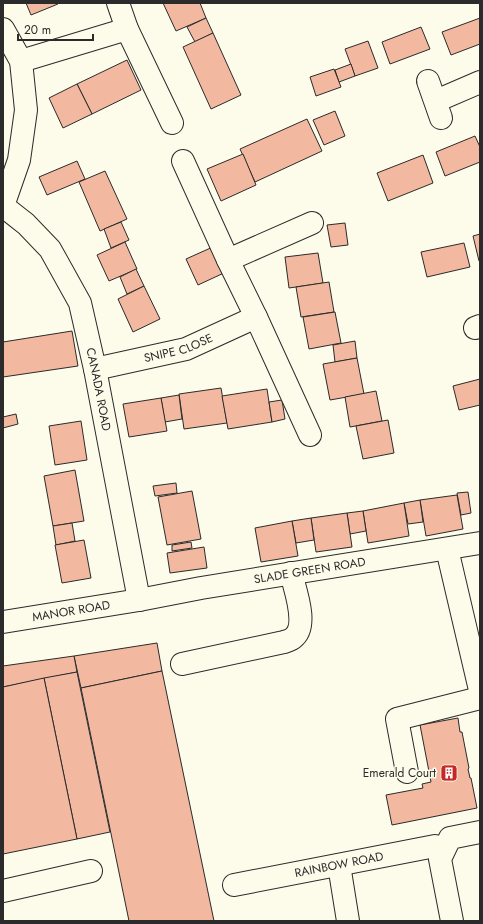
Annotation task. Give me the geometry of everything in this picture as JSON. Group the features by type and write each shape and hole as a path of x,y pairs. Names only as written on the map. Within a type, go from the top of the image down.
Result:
{"street":[{"path":"118,3 127,29 172,123"},
{"path":"3,29 20,60 26,110 19,160 3,206"},
{"path":"20,60 127,29"},
{"path":"428,80 439,110 480,82"},
{"path":"183,161 310,435"},
{"name":"CANADA ROAD","path":"3,206 26,224 50,249 80,303 95,369 139,600"},
{"path":"228,260 312,224"},
{"name":"SNIPE CLOSE","path":"95,369 186,349 256,317"},
{"name":"SLADE GREEN ROAD","path":"139,600 201,588 480,543"},
{"path":"447,549 480,690"},
{"path":"182,664 293,639 298,633 301,618 291,573"},
{"name":"MANOR ROAD","path":"3,622 139,600"},
{"path":"407,772 397,719 480,698"},
{"path":"452,921 440,859 450,838 480,832"},
{"name":"RAINBOW ROAD","path":"234,885 435,846 444,849"},
{"path":"339,865 348,921"},
{"path":"3,891 92,871"}],"building":[{"path":"26,3 57,3 58,4 31,15"},
{"path":"163,3 200,3 206,18 176,31"},
{"path":"206,18 213,33 195,42 187,27"},
{"path":"480,18 480,44 451,55 442,32"},
{"path":"421,27 430,49 390,64 382,42"},
{"path":"213,33 241,95 211,109 183,47"},
{"path":"368,41 378,68 355,76 345,49"},
{"path":"127,60 141,90 92,114 77,84"},
{"path":"351,64 355,76 339,82 335,70"},
{"path":"334,69 341,87 316,96 310,77"},
{"path":"77,84 92,114 63,128 49,98"},
{"path":"335,111 345,136 324,145 313,120"},
{"path":"307,119 322,151 255,182 240,149"},
{"path":"475,136 480,147 480,162 445,176 436,152"},
{"path":"243,154 256,185 221,201 207,169"},
{"path":"423,155 433,183 388,201 377,173"},
{"path":"77,161 85,179 47,195 39,177"},
{"path":"105,171 127,219 100,231 79,182"},
{"path":"121,222 129,240 111,248 104,229"},
{"path":"345,223 348,245 331,247 327,225"},
{"path":"480,234 480,261 479,261 473,236"},
{"path":"125,242 137,269 109,281 97,255"},
{"path":"464,243 470,267 427,277 421,252"},
{"path":"215,246 226,272 198,285 186,259"},
{"path":"318,253 323,283 289,288 285,257"},
{"path":"136,269 144,286 127,294 120,277"},
{"path":"329,282 334,312 301,317 296,287"},
{"path":"144,286 160,319 133,332 118,299"},
{"path":"335,312 341,343 309,349 303,317"},
{"path":"72,331 78,366 3,377 3,342"},
{"path":"355,341 357,358 335,362 333,345"},
{"path":"357,358 364,394 330,400 323,364"},
{"path":"480,379 480,405 459,410 453,386"},
{"path":"221,388 227,423 184,429 179,394"},
{"path":"267,389 272,422 228,429 222,396"},
{"path":"376,391 382,421 350,427 345,397"},
{"path":"179,395 182,419 165,422 161,398"},
{"path":"161,398 167,431 129,437 123,404"},
{"path":"282,400 285,419 272,422 269,402"},
{"path":"16,414 18,424 3,428 3,417"},
{"path":"388,420 394,453 363,459 356,426"},
{"path":"81,421 87,460 55,465 49,426"},
{"path":"75,470 84,521 53,526 44,476"},
{"path":"176,483 177,493 155,496 153,486"},
{"path":"192,491 201,539 167,545 158,497"},
{"path":"468,492 471,513 461,515 457,493"},
{"path":"457,495 463,529 426,536 420,500"},
{"path":"420,500 423,522 408,524 404,503"},
{"path":"404,503 409,536 368,543 363,511"},
{"path":"363,511 366,531 350,534 347,513"},
{"path":"347,513 352,547 316,552 311,518"},
{"path":"311,518 314,540 296,543 292,521"},
{"path":"292,521 298,556 261,562 255,528"},
{"path":"72,523 75,541 56,545 53,526"},
{"path":"84,540 91,578 62,583 55,545"},
{"path":"191,542 192,548 172,551 172,545"},
{"path":"204,547 207,568 170,573 167,553"},
{"path":"157,643 162,671 81,688 74,656"},
{"path":"74,656 77,672 3,687 3,666"},
{"path":"162,671 214,921 129,921 81,688"},
{"path":"77,672 110,832 77,839 44,678"},
{"path":"44,678 77,839 3,854 3,687"},
{"name":"Emerald Court","path":"458,718 477,808 392,825 386,795 423,788 422,784 431,782 420,725"}],"place":[{"name":"Emerald Court","path":"449,773"}]}
